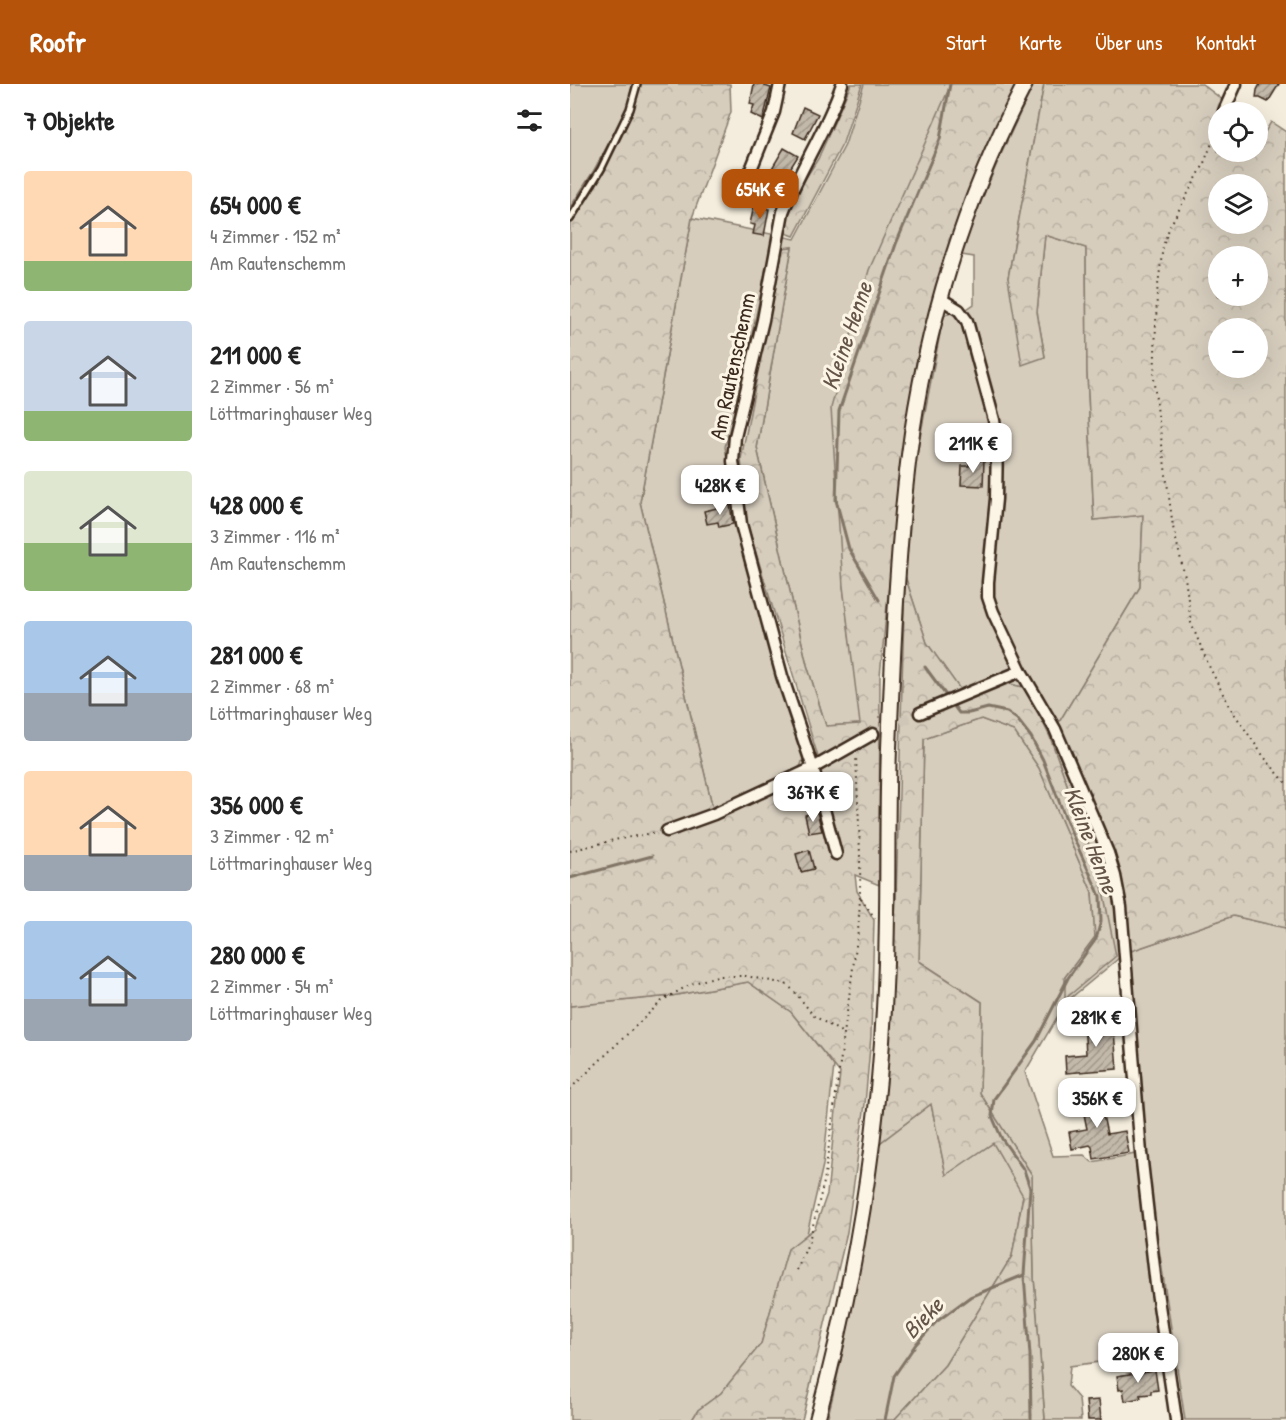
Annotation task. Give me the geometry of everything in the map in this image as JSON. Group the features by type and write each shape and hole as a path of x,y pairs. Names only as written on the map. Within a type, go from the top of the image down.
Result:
{"main road":[{"path":"817,1420 842,1321 871,1149 885,989 889,749 899,562 914,424 928,351 958,244 991,157 1025,84"}],"street":[{"path":"746,182 774,112 780,84"},
{"name":"Am Rautenschemm","path":"836,854 813,768 782,676 741,524 733,461 735,437 763,320 783,212 817,143 842,84"},
{"path":"1228,102 1236,84"},
{"path":"941,299 959,310 967,321 994,420 998,453 988,597 1021,671 1055,729 1100,832 1113,868 1121,907 1141,1153 1156,1285 1176,1420"},
{"path":"920,713 1021,671"},
{"path":"667,831 714,814 813,768 873,734"}],"lane":[{"path":"570,219 601,169 630,109 637,84"}],"path":[{"path":"1208,153 1176,215 1163,246 1157,293 1154,384 1173,527 1185,577 1191,623 1228,706 1270,765 1286,783"},
{"path":"797,1270 809,1241 824,1182 858,931 861,898 856,745"},
{"path":"570,851 614,840 667,831"},
{"path":"861,898 877,920"},
{"path":"570,1089 663,1000 691,984 717,976 746,976 786,984 814,1016 843,1033"}],"green space":[{"path":"570,84 633,84 625,114 570,208"},
{"path":"633,84 730,84 731,112 692,218 640,502 713,809 713,820 822,770 747,523 741,459 782,248 792,247 757,448 807,665 826,726 860,724 843,586 831,408 869,270 951,84 1018,84 980,162 945,260 916,363 903,442 880,676 879,885 855,875 857,891 874,920 871,1036 865,1104 847,1232 802,1420 692,1420 698,1410 721,1393 761,1344 788,1249 815,1228 827,1194 840,1073 791,1012 748,982 671,996 570,1006 570,208 625,114"},
{"path":"851,84 862,84 843,143 794,236 783,232 791,201 818,159"},
{"path":"864,84 953,84 843,586 861,724 826,726 807,665 757,448 792,247 770,250 725,447 736,512 804,755 801,765 794,773 713,809 640,502 692,218 795,239 845,145"},
{"path":"1034,84 1044,84 1008,278 1045,357 1037,312 1045,235 1086,248 1087,372 1094,520 1143,515 1140,587 1055,729 1100,832 1125,953 1233,916 1286,928 1286,1420 1185,1420 1134,1084 1124,954 1066,1002 1025,1072 1053,1156 1084,1155 1092,1162 1141,1153 1159,1354 1070,1366 1068,1386 1079,1399 1081,1420 1045,1420 1034,1278 1032,1175 980,1093 982,1002 919,961 924,739 981,719 1014,731 1039,768 1092,892 1095,937 1065,977 1115,955 1100,876 1050,737 1026,688 1006,683 967,700 927,643 905,576 915,464 942,323 945,315 950,312 958,315 974,304 974,257 961,255 995,168"},
{"path":"1044,84 1202,84 1224,101 1208,102 1208,162 1268,162 1268,127 1271,122 1286,132 1286,928 1233,916 1125,953 1100,832 1055,729 1140,587 1143,515 1094,520 1087,372 1086,248 1045,235 1037,312 1045,357 1022,365 1008,278"},
{"path":"905,576 927,643 967,699 1006,683 1026,688 1050,737 1100,876 1116,956 1065,999 1065,977 1095,937 1092,892 1039,768 1014,731 981,719 924,739 919,961 982,1002 980,1093 1032,1175 1034,1278 1045,1420 894,1420 945,1365 1012,1256 1023,1196 993,1143 946,1175 931,1104 877,1145 888,1039 896,899"},
{"path":"748,982 791,1012 834,1066 823,1165 807,1234 788,1250 761,1344 721,1393 698,1410 692,1420 570,1420 570,1006 671,996"},
{"path":"931,1104 946,1174 993,1143 1023,1195 1012,1256 945,1365 894,1420 827,1420 850,1317 877,1145"}],"building":[{"path":"754,84 766,84 765,86 771,88 763,120 751,114 754,105 750,104"},
{"path":"1260,84 1279,84 1268,102 1256,98"},
{"path":"803,107 818,114 805,139 793,133"},
{"path":"784,148 798,156 788,172 784,169 780,175 771,170"},
{"path":"754,206 769,209 764,236 753,234 755,225 750,224"},
{"path":"969,460 984,460 983,486 961,485 962,466 969,466"},
{"path":"730,505 733,524 719,527 718,522 707,524 704,511"},
{"path":"798,787 804,800 788,808 782,795"},
{"path":"817,812 822,831 809,833 805,815"},
{"path":"809,850 814,869 801,872 796,854"},
{"path":"1113,1018 1117,1069 1066,1073 1065,1056 1086,1054 1084,1020"},
{"path":"1094,1086 1095,1092 1098,1092 1107,1134 1125,1131 1129,1153 1094,1159 1090,1145 1072,1149 1069,1132 1087,1129 1079,1089"},
{"path":"1155,1370 1158,1390 1151,1391 1151,1394 1140,1395 1141,1398 1125,1401 1123,1389 1119,1390 1117,1376"},
{"path":"1099,1400 1101,1420 1088,1420 1086,1401"}],"waterway":[{"name":"Kleine Henne","path":"879,600 849,549 836,500 839,411 896,244 940,139 950,84"},
{"name":"Kleine Henne","path":"925,667 959,713 988,708 1007,712 1017,719 1031,737 1043,760 1071,832 1100,896 1101,921 1096,939 1068,978 1036,1041 994,1099 992,1116 1002,1139 1024,1170 1030,1188 1024,1275 1030,1355 1031,1420"},
{"path":"570,878 652,856"},
{"name":"Bieke","path":"885,1420 894,1376 916,1344 936,1322 970,1297 1024,1275"}],"tunnel":[{"path":"873,734 920,713"}]}
